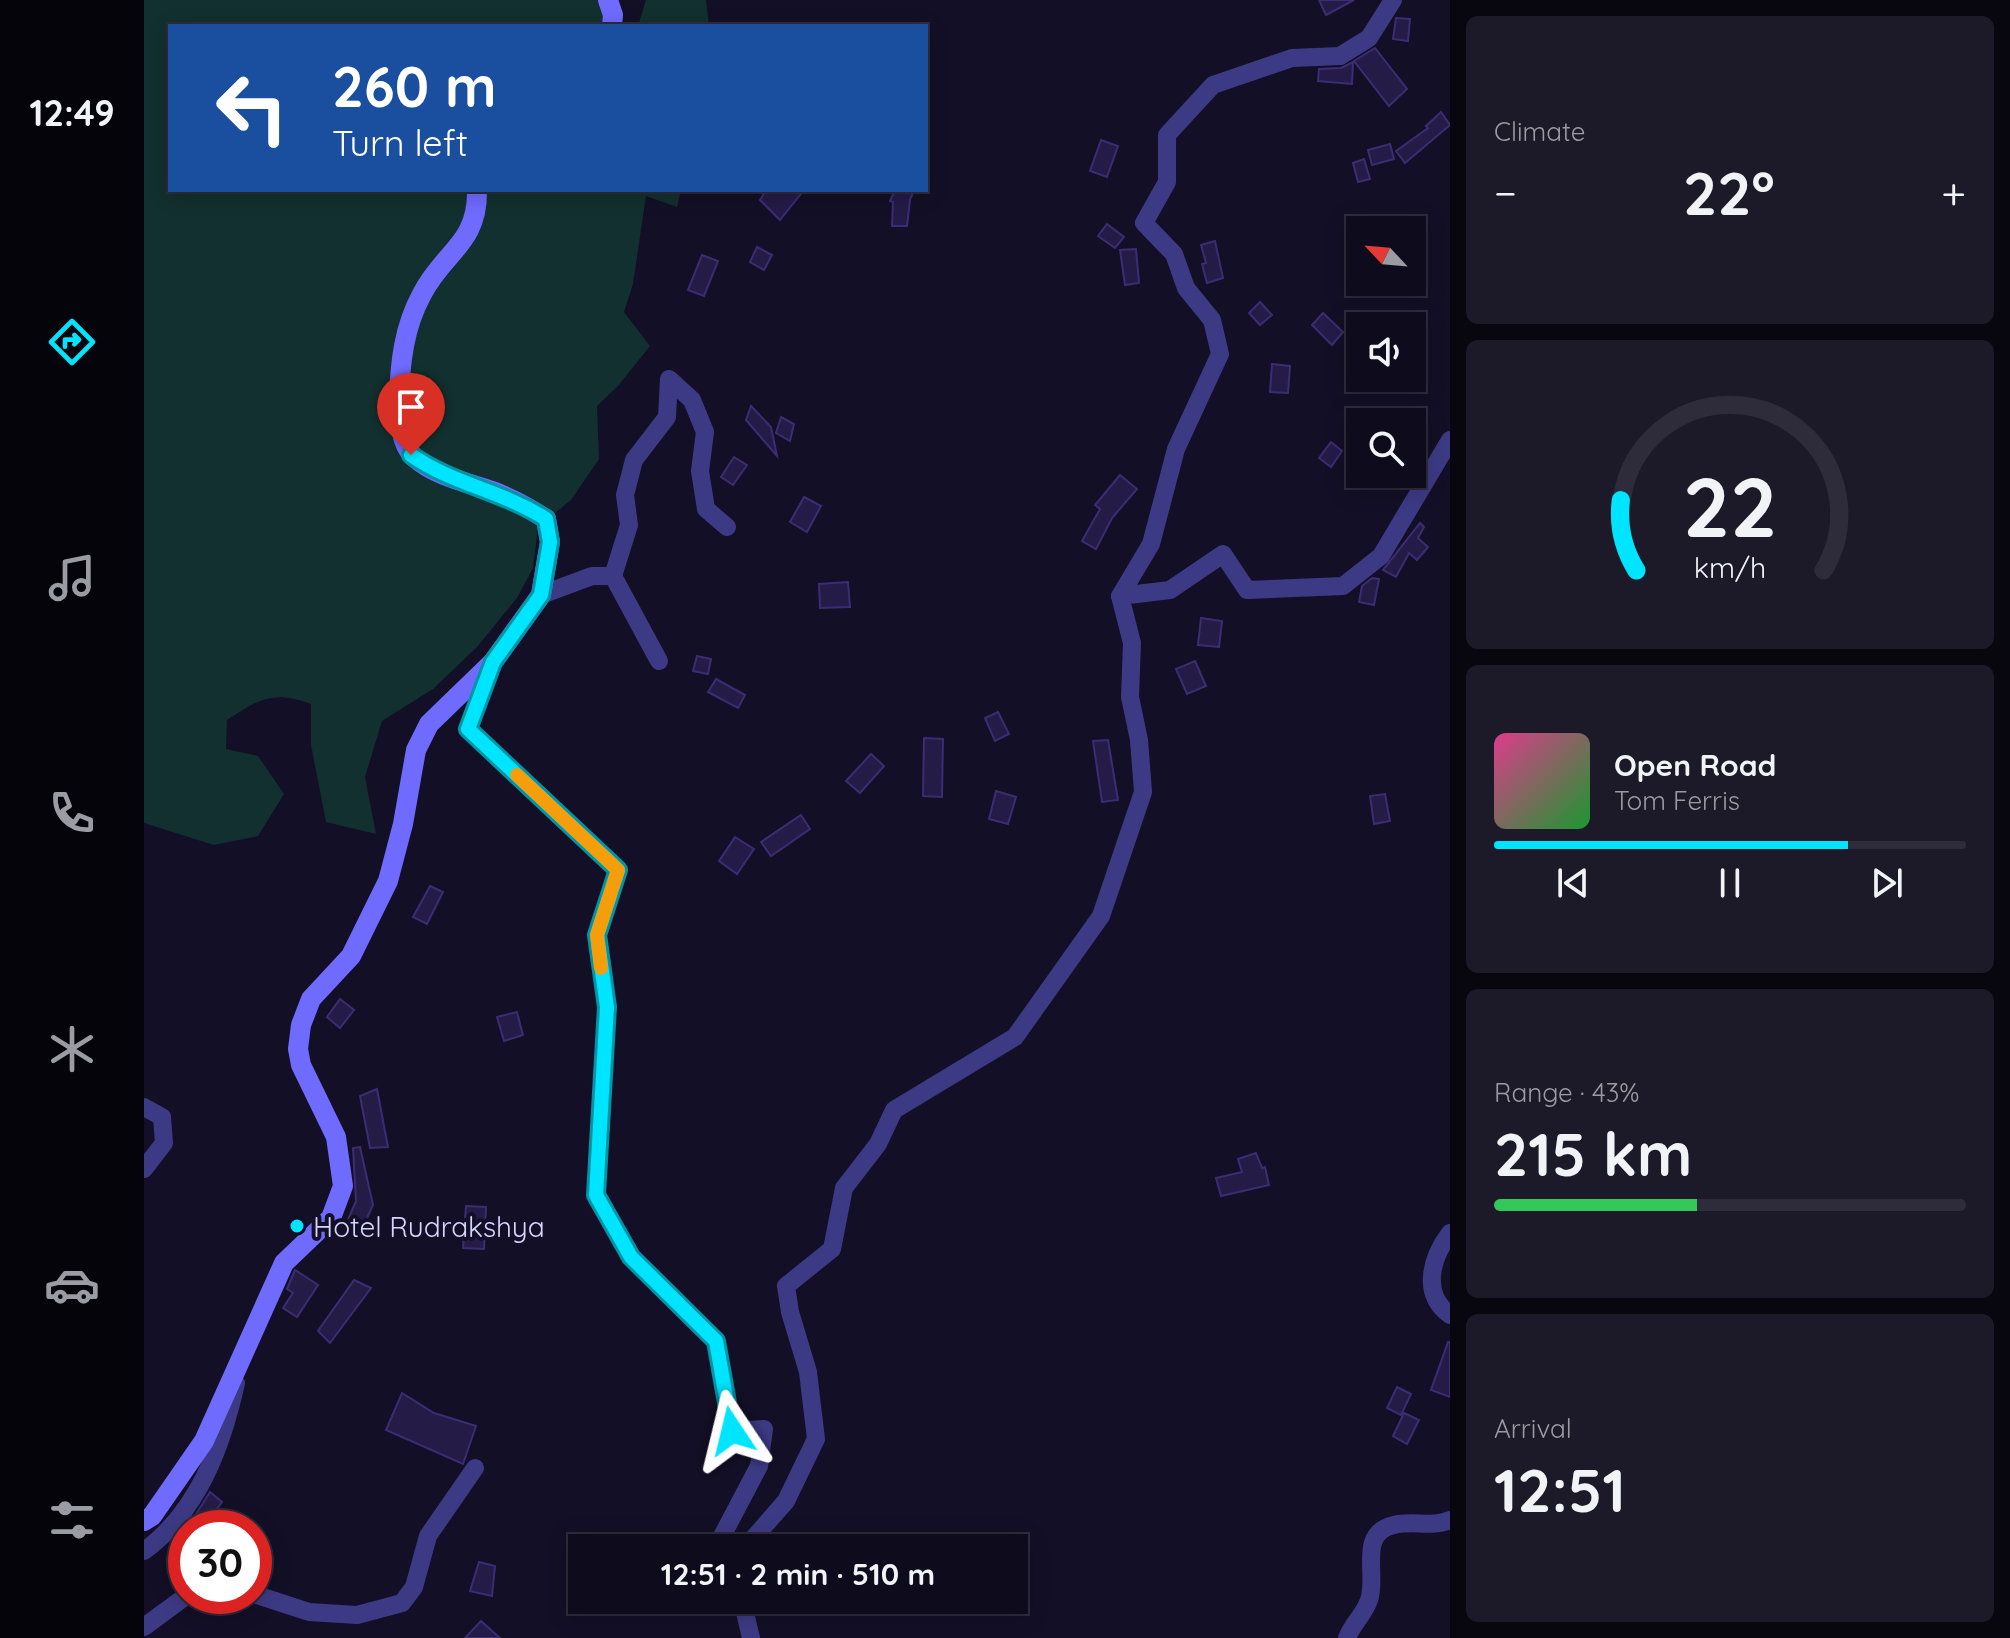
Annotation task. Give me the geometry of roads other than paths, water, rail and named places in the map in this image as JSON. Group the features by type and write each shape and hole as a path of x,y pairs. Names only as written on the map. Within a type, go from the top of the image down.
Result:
{"street":[{"path":"608,0 612,24"},
{"path":"757,1534 786,1501 816,1439 808,1372 790,1312 786,1286 832,1249 844,1188 878,1144 894,1110 1015,1037 1101,916 1143,792 1139,740 1130,697 1132,643 1120,596 1151,544 1176,449 1220,354 1212,320 1186,288 1174,254 1144,223 1167,182 1167,135 1213,85 1292,58 1340,56 1369,38 1393,0"},
{"path":"144,1521 152,1516 204,1441 284,1263 331,1218 343,1186 336,1137 301,1065 298,1049 301,1025 311,999 351,956 388,881 403,824 416,750 429,724 493,662 541,595 550,542 546,519 522,504 432,469 411,455 399,422 400,374 406,328 430,281 475,222 477,192"},
{"path":"659,661 613,576 629,525 625,495 634,460 667,417 669,379 692,400 705,432 700,471 706,509 727,527"},
{"path":"1120,596 1170,590 1223,554 1247,590 1343,586 1381,556 1450,440"},
{"path":"541,595 592,576 613,576"},
{"path":"493,662 468,729 618,870 597,935 607,1007 596,1195 631,1257 716,1341 732,1431 764,1429 759,1466 723,1534"},
{"path":"144,1107 162,1117 164,1143 144,1169"},
{"path":"1450,1233 1438,1255 1431,1279 1435,1301 1450,1315"},
{"path":"144,1551 167,1534 202,1484 228,1423 243,1354"},
{"path":"272,1600 309,1612 357,1615 402,1603 414,1587 428,1536 475,1468"},
{"path":"1347,1638 1369,1600 1371,1549 1375,1536 1386,1527 1398,1524 1438,1524 1450,1520"},
{"path":"144,1627 168,1609"},
{"path":"745,1614 751,1638"}],"place":[{"name":"Hotel Rudrakshya","path":"297,1226"}]}
